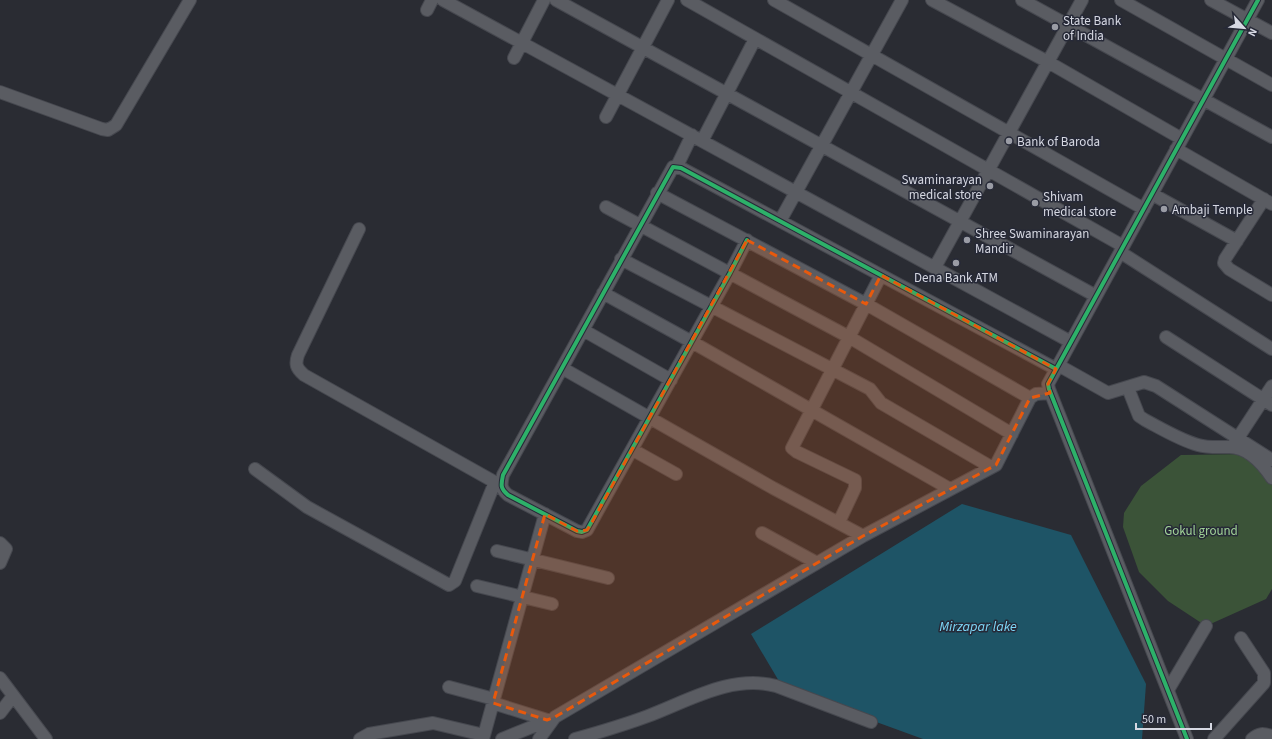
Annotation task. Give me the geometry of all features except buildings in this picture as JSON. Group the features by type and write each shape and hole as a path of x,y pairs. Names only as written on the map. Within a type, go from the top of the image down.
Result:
{"street":[{"path":"0,92 102,129 112,128 116,125 190,0"},
{"path":"443,0 1070,342"},
{"path":"514,58 544,0"},
{"path":"556,0 1096,296"},
{"path":"606,117 668,0"},
{"path":"687,0 1122,249 1272,349"},
{"path":"774,0 1144,209"},
{"path":"780,221 902,0"},
{"path":"932,0 1048,62 1269,199 1225,259 1226,266 1272,295"},
{"path":"1022,0 1272,138"},
{"path":"935,267 1082,0"},
{"path":"1120,0 1272,85"},
{"path":"1211,0 1272,33"},
{"path":"1187,739 1050,393 1048,384 1258,0"},
{"path":"255,469 307,507 449,585 455,581 498,483 670,169 677,166 727,94 756,39"},
{"path":"677,166 1104,392 1113,393 1144,382 1156,386 1251,454 1261,463 1272,478"},
{"path":"657,193 866,304 1030,398"},
{"path":"1152,194 1237,241"},
{"path":"606,207 849,337 1012,434"},
{"path":"359,229 298,354 296,362 297,369 304,375 498,483 508,495 577,531 582,532 587,530 633,450 712,307 747,240"},
{"path":"621,259 873,391 881,404 991,467"},
{"path":"839,522 856,488 854,480 792,448 881,275"},
{"path":"602,293 692,342 950,489"},
{"path":"582,330 671,380"},
{"path":"1166,337 1267,402"},
{"path":"562,368 773,488 863,536"},
{"path":"1235,442 1267,402 1272,386"},
{"path":"1128,388 1139,416 1145,420 1200,446 1235,442 1272,460"},
{"path":"502,739 551,719 863,536 991,467 999,461 1030,398 1036,394 1050,393"},
{"path":"633,450 676,474"},
{"path":"360,739 369,734 433,723 484,737 545,514"},
{"path":"762,533 817,563"},
{"path":"0,543 6,549 0,564"},
{"path":"497,551 608,578"},
{"path":"477,586 552,604"},
{"path":"1168,690 1206,626"},
{"path":"1214,739 1264,683 1264,673 1241,638"},
{"path":"0,678 46,739"},
{"path":"576,739 620,726 716,689 761,682 776,686 872,722"},
{"path":"449,687 551,719"},
{"path":"0,713 13,696"},
{"path":"539,739 551,719"},
{"path":"1252,739 1258,734 1264,733 1272,736"}],"highlighted area":[{"path":"747,240 866,304 881,275 1056,369 1048,384 1050,393 1030,398 996,465 863,536 555,717 547,720 493,703 545,514 577,531 587,530"}],"green space":[{"name":"Gokul ground","path":"1251,454 1272,481 1272,589 1266,599 1206,626 1168,601 1139,572 1123,527 1124,513 1141,486 1181,455"}],"water":[{"name":"Mirzapar lake","path":"962,504 1071,535 1146,684 1142,739 923,739 783,688 751,634"}],"cycle path":[{"path":"1187,739 1048,384 1258,0"},
{"path":"747,240 587,530 582,532 577,531 508,495 502,486 503,475 673,167 681,168 1056,369"}],"place":[{"name":"State Bank of India","path":"1055,27"},
{"name":"Bank of Baroda","path":"1009,141"},
{"name":"Swaminarayan medical store","path":"990,186"},
{"name":"Shivam medical store","path":"1035,203"},
{"name":"Ambaji Temple","path":"1164,209"},
{"name":"Shree Swaminarayan Mandir","path":"967,240"},
{"name":"Dena Bank ATM","path":"956,263"}]}
